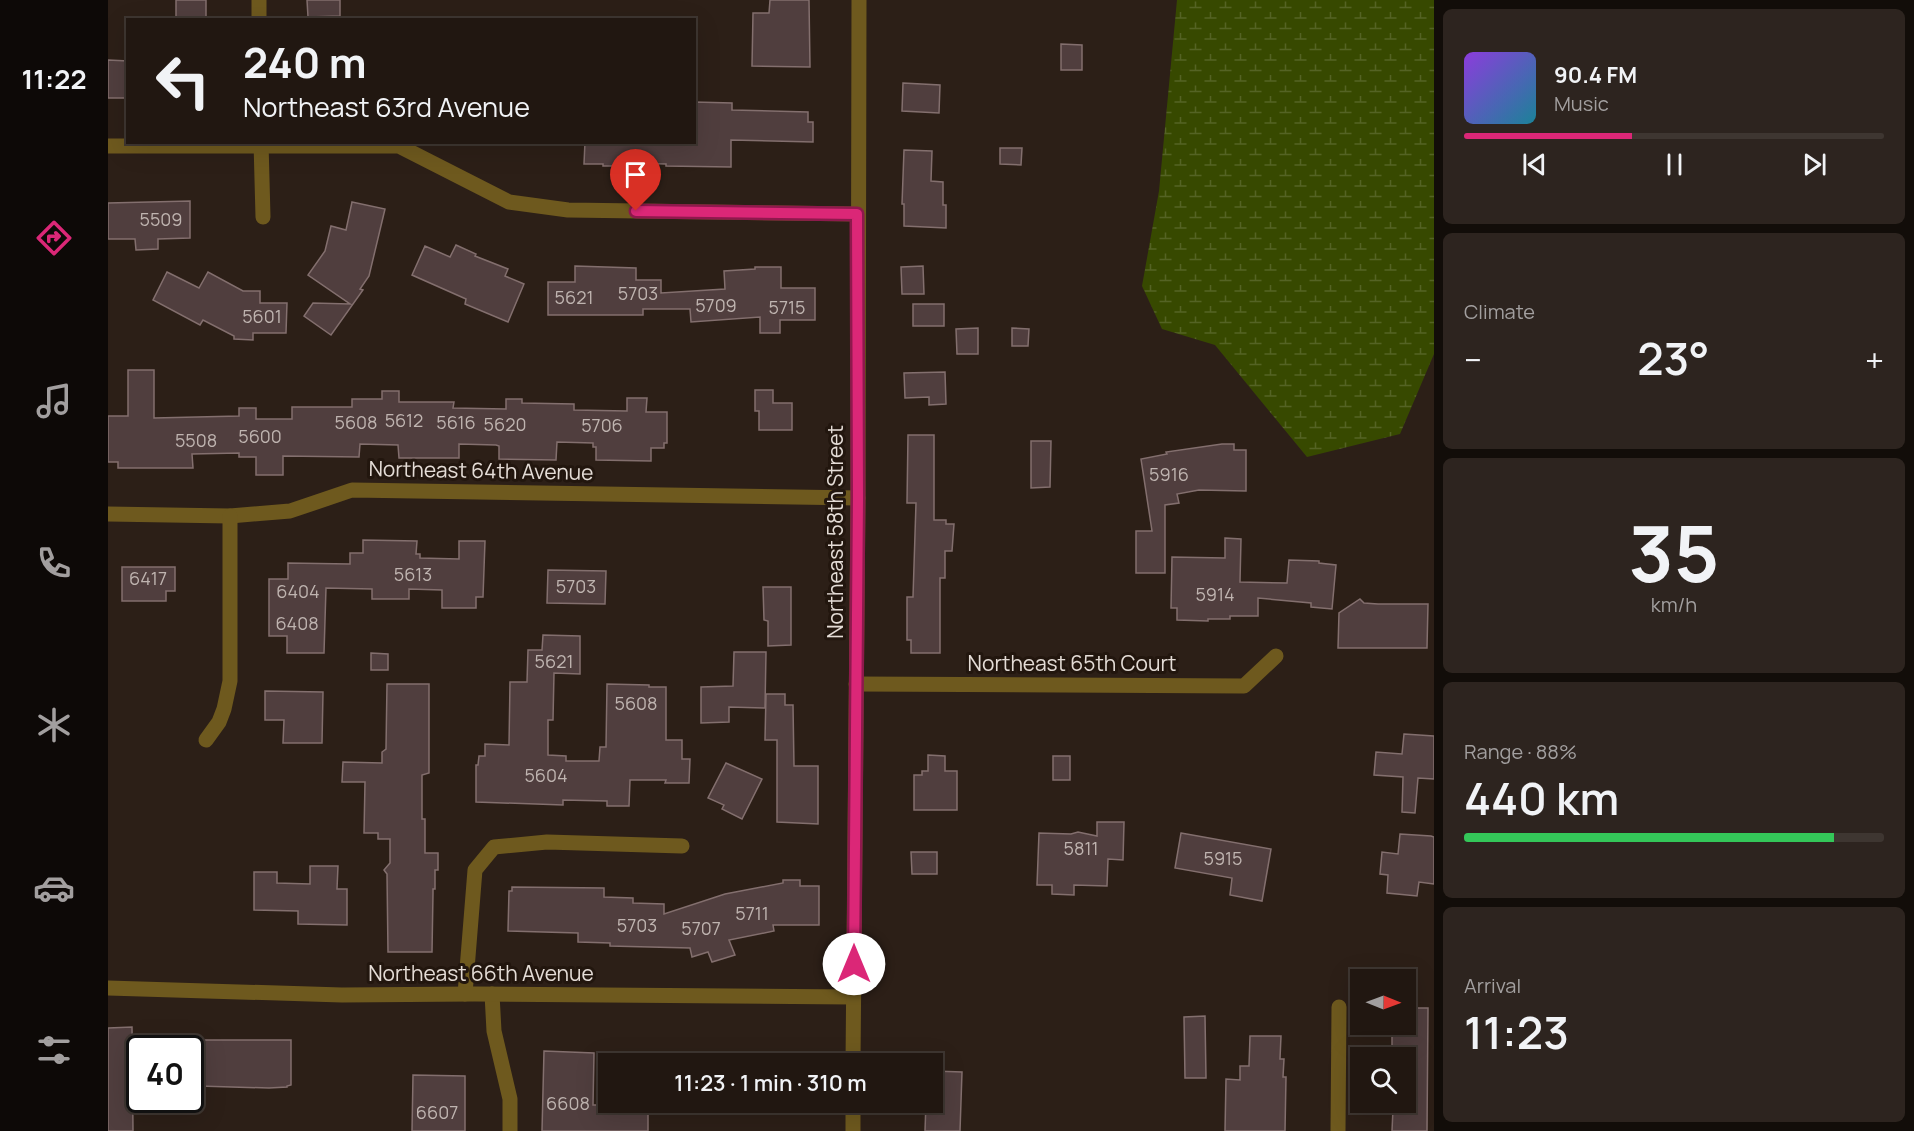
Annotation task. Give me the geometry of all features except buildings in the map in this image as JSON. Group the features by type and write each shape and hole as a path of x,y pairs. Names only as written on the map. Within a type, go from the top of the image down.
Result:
{"street":[{"path":"259,0 259,18"},
{"name":"Northeast 58th Street","path":"853,1053 858,498 859,0"},
{"path":"261,145 263,217"},
{"path":"108,146 399,146 509,202 568,210 857,214"},
{"name":"Northeast 64th Avenue","path":"108,514 230,516 290,511 352,490 858,498"},
{"path":"206,740 219,722 224,710 230,681 230,516"},
{"name":"Northeast 65th Court","path":"856,684 1244,686 1276,656"},
{"path":"465,994 475,870 494,847 547,842 682,846"},
{"name":"Northeast 66th Avenue","path":"108,988 342,995 853,997"},
{"path":"492,994 494,1031 510,1099 510,1131"},
{"path":"1338,1131 1339,1007"},
{"path":"853,1113 853,1131"}],"green space":[{"path":"1177,0 1434,0 1434,354 1400,434 1307,457 1215,345 1162,329 1142,286 1159,191"}],"route":[{"path":"636,211 857,214 858,498 854,964"}]}
